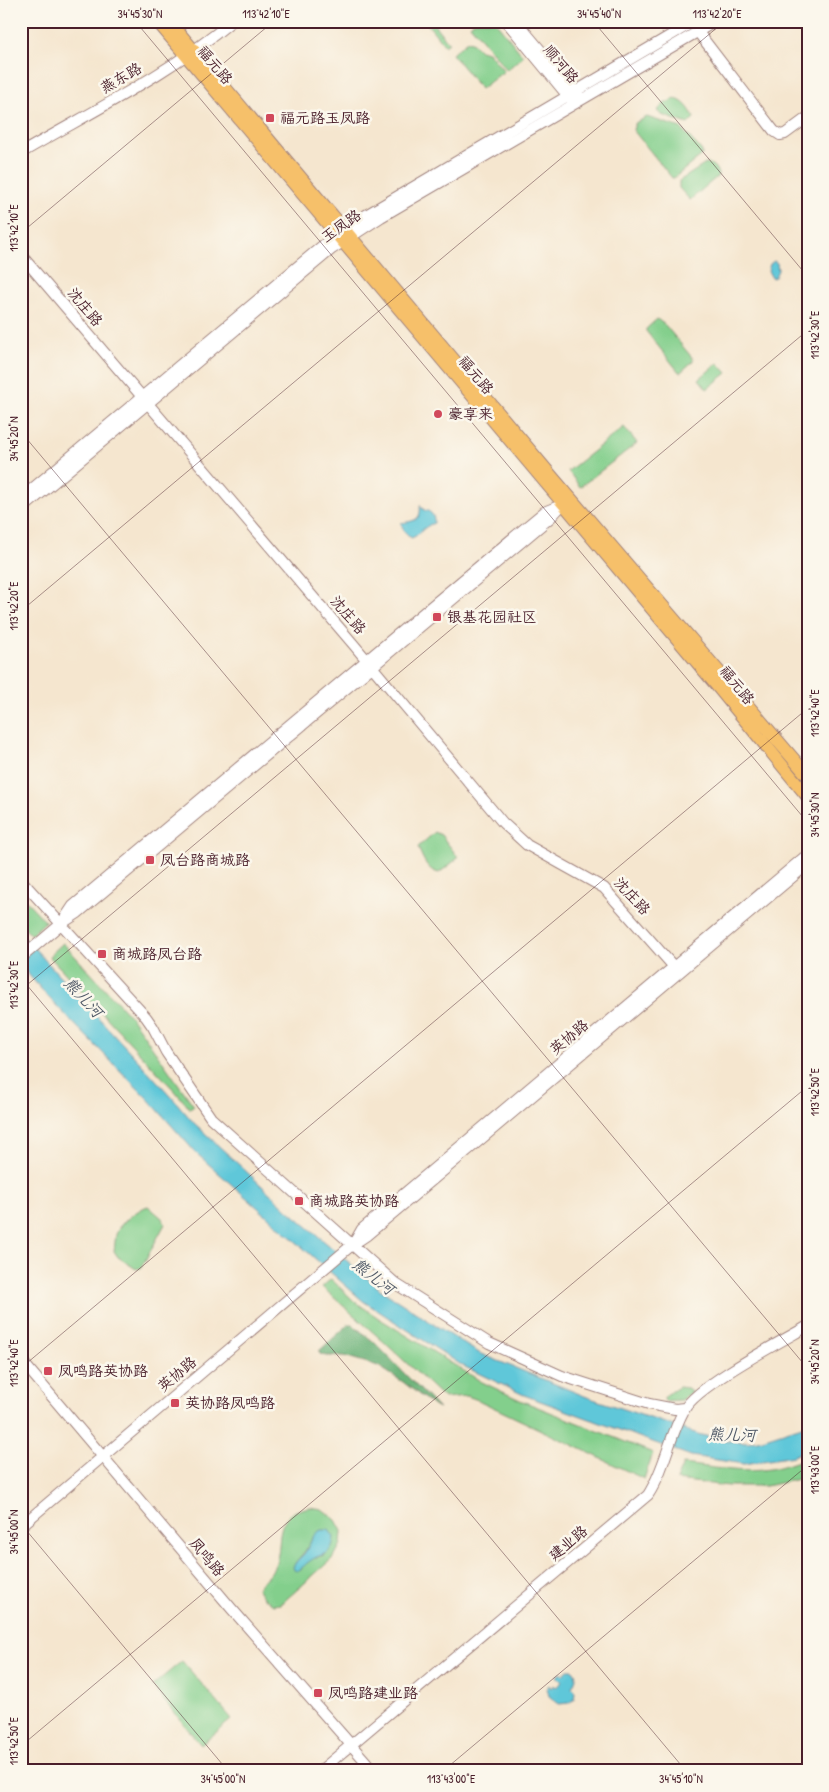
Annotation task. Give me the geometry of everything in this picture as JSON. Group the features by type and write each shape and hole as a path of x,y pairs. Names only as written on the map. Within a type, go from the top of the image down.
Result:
{"main road":[{"name":"福元路","path":"157,21 190,53 343,235 808,776"},
{"name":"福元路","path":"169,21 190,53"},
{"name":"福元路","path":"343,235 563,504 808,797"}],"street":[{"name":"燕东路","path":"21,153 190,53 232,21"},
{"name":"顺河路","path":"506,21 575,98"},
{"name":"顺河路","path":"516,21 575,98"},
{"name":"玉凤路","path":"21,510 315,250 388,212 697,26 716,21"},
{"path":"697,26 774,132 780,135 785,134 808,117"},
{"name":"沈庄路","path":"21,255 370,663 503,823 527,844 604,888 674,967"},
{"name":"玉凤路","path":"21,498 145,400"},
{"path":"21,958 61,924 73,906 370,663 544,512 563,504"},
{"name":"英协路","path":"349,1248 362,1229 808,854"},
{"name":"英协路","path":"21,1526 349,1248 557,1077 808,864"},
{"path":"21,880 146,1017 166,1052 211,1118 349,1248 396,1284 489,1342 562,1376 649,1404 675,1409 684,1408"},
{"name":"建业路","path":"320,1771 640,1502 651,1490 667,1456 684,1408 691,1400 724,1376 808,1326"},
{"name":"凤鸣路","path":"21,1360 231,1608 374,1771"}],"green space":[{"path":"425,21 431,21 449,43 445,46"},
{"path":"475,21 495,21 523,56 507,70 470,25"},
{"path":"467,41 472,42 480,50 488,52 504,71 481,89 452,54"},
{"path":"674,99 686,105 691,112 694,118 688,124 662,115 657,111 664,104"},
{"path":"647,117 681,128 702,151 702,155 672,178 633,130 635,123"},
{"path":"707,163 715,168 718,176 690,200 679,188 679,181"},
{"path":"657,319 665,325 694,360 681,372 679,372 646,331"},
{"path":"718,363 727,373 707,389 699,379"},
{"path":"624,427 637,443 580,487 568,471"},
{"path":"435,832 441,835 458,857 439,873 428,867 418,847"},
{"path":"21,895 45,921 31,935 21,925"},
{"path":"63,943 131,1017 194,1106 190,1109 49,956"},
{"path":"148,1206 163,1219 165,1224 141,1268 136,1269 118,1257 114,1251 116,1236 117,1231 126,1220"},
{"path":"331,1279 354,1301 380,1319 482,1382 520,1400 653,1453 644,1479 478,1400 467,1396 444,1398 322,1287"},
{"path":"349,1324 352,1324 374,1342 439,1409 378,1366 344,1356 320,1354 319,1351"},
{"path":"679,1387 688,1388 691,1392 681,1400 665,1401 666,1395"},
{"path":"808,1458 808,1477 766,1486 728,1486 676,1480 683,1464 748,1471 780,1467"},
{"path":"310,1507 322,1509 336,1520 342,1531 341,1544 334,1557 281,1604 273,1605 263,1597 257,1588 274,1567 283,1523 288,1516","holes":["313,1537 324,1555 311,1559 300,1570 295,1563 306,1550"]},
{"path":"182,1661 232,1719 201,1745 152,1686"}],"water":[{"path":"774,261 777,263 778,270 775,277 772,278 768,271 770,264"},
{"path":"420,505 424,510 432,514 434,523 411,538 404,531 401,523 416,519 420,514"},
{"path":"21,934 194,1123 289,1211 381,1290 481,1354 587,1397 701,1435 730,1441 748,1442 762,1439 808,1424 808,1449 793,1456 744,1464 691,1456 524,1395 463,1366 363,1301 196,1153 149,1100 49,998 21,966"},
{"path":"321,1530 329,1530 334,1537 329,1551 314,1558 299,1570 294,1570 295,1563 304,1554 315,1534"},
{"path":"568,1670 573,1670 576,1676 572,1687 575,1692 574,1699 569,1703 559,1704 549,1696 547,1688 549,1685 551,1688 554,1685 556,1687 562,1682 557,1676 561,1673 562,1675"}],"place":[{"name":"福元路玉凤路","path":"270,118"},
{"name":"豪享来","path":"438,414"},
{"name":"银基花园社区","path":"437,617"},
{"name":"凤台路商城路","path":"150,860"},
{"name":"商城路凤台路","path":"102,954"},
{"name":"商城路英协路","path":"299,1201"},
{"name":"凤鸣路英协路","path":"48,1371"},
{"name":"英协路凤鸣路","path":"175,1403"},
{"name":"凤鸣路建业路","path":"318,1693"}],"water label":[{"name":"熊儿河","path":"84,997"},
{"name":"熊儿河","path":"374,1276"},
{"name":"熊儿河","path":"732,1434"}]}
